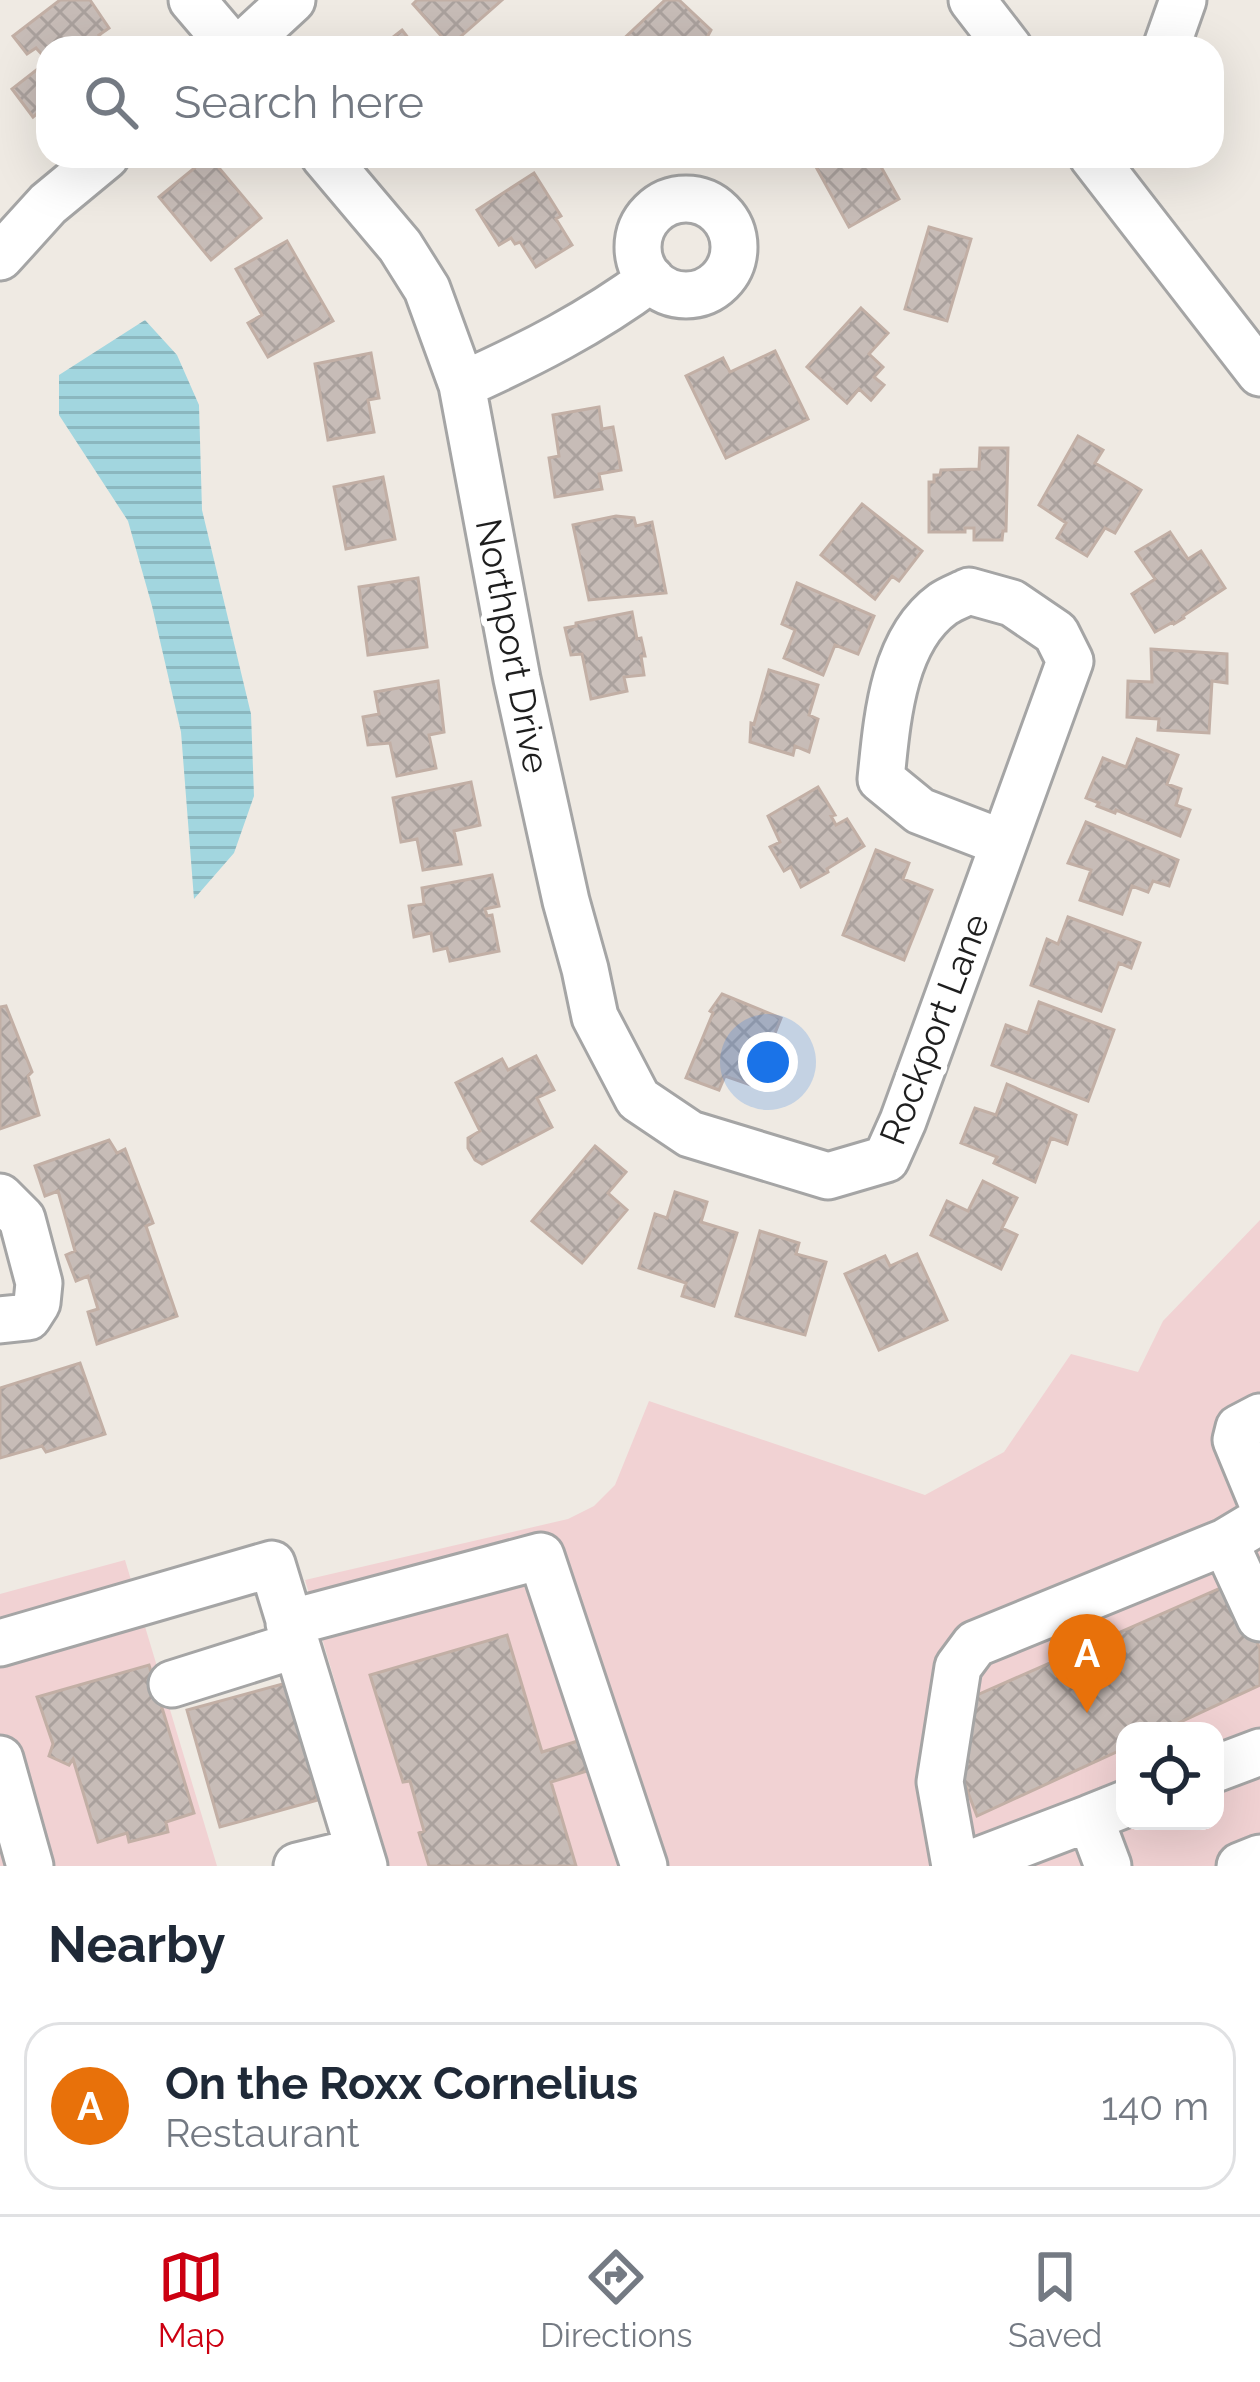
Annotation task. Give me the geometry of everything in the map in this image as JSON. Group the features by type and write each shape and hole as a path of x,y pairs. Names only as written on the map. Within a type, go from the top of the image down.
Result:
{"street":[{"path":"192,0 225,36"},
{"path":"250,36 292,0"},
{"path":"972,0 1000,36"},
{"path":"1170,36 1183,0"},
{"path":"0,257 48,204 92,168"},
{"name":"Northport Drive","path":"334,168 400,246 427,289 462,385 517,679 595,1017 638,1099 690,1135"},
{"path":"1112,168 1260,373"},
{"path":"462,385 541,348 651,279"},
{"name":"Rockport Lane","path":"690,1135 828,1176 886,1159 903,1121 1070,661 1056,633 1042,623 1012,603 969,591 943,604 914,634 889,702 881,779 920,811 1003,843"},
{"path":"0,1197 22,1219 39,1283 37,1303 28,1317 0,1320"},
{"path":"1260,1417 1239,1428 1237,1441 1260,1498"},
{"path":"955,1866 940,1782 958,1667 975,1644 1242,1532 1260,1618"},
{"path":"172,1684 293,1634 541,1556 644,1866"},
{"path":"0,1643 272,1564 361,1858 297,1866"},
{"path":"1224,1766 1260,1752"},
{"path":"0,1759 30,1866"},
{"path":"964,1866 1108,1811 1108,1866"},
{"path":"1240,1866 1260,1858"}],"shaded area":[{"path":"1260,1220 1260,1866 389,1866 305,1580 568,1519 594,1506 615,1485 649,1401 925,1495 1004,1452 1071,1354 1138,1372 1163,1321"},
{"path":"125,1560 217,1866 0,1866 0,1594"}],"water":[{"path":"145,320 177,355 199,405 202,510 251,714 254,796 234,853 194,899 181,732 152,606 128,521 59,415 59,375"}],"building":[{"path":"60,0 90,0 109,28 99,35 36,36 36,48 27,54 13,36"},
{"path":"417,0 502,0 461,36 441,36 413,4"},
{"path":"665,0 679,0 711,30 708,36 627,36"},
{"path":"36,70 36,115 33,117 12,89"},
{"path":"194,168 219,168 261,218 211,260 159,197"},
{"path":"817,168 882,168 899,199 849,227"},
{"path":"534,173 561,216 556,219 572,245 536,267 520,242 515,244 511,238 499,245 477,210"},
{"path":"929,227 971,239 947,321 905,309"},
{"path":"287,241 333,321 268,357 248,323 262,315 236,269"},
{"path":"861,308 888,333 869,354 883,367 874,377 884,385 871,400 859,389 847,403 807,367"},
{"path":"775,351 808,419 726,458 686,376 723,358 730,372"},
{"path":"371,353 379,398 368,400 374,432 328,440 315,364"},
{"path":"599,407 602,429 613,427 621,470 599,474 602,489 555,497 549,458 559,456 553,415"},
{"path":"1078,436 1103,450 1095,463 1141,490 1115,533 1105,528 1087,556 1057,538 1066,523 1039,505"},
{"path":"980,448 1008,448 1002,540 974,540 974,528 929,532 929,482 941,470 979,469"},
{"path":"383,477 395,539 346,549 334,487"},
{"path":"862,504 922,551 899,581 892,576 875,599 821,555"},
{"path":"616,516 634,518 636,526 652,522 666,593 589,600 573,525"},
{"path":"1170,532 1188,559 1201,551 1225,588 1155,632 1132,594 1155,579 1136,552"},
{"path":"418,578 427,647 368,655 359,587"},
{"path":"797,583 874,616 858,654 835,645 823,675 784,658 795,630 782,624"},
{"path":"632,612 645,656 641,656 644,675 624,677 627,691 591,699 582,654 571,655 565,628"},
{"path":"1151,649 1227,654 1227,683 1212,681 1209,733 1158,730 1159,719 1127,717 1128,681 1152,682"},
{"path":"769,670 818,685 809,715 818,719 809,752 795,746 793,755 750,742 751,723"},
{"path":"438,681 444,732 429,735 436,768 397,776 390,743 368,745 363,717 379,714 375,692"},
{"path":"1137,739 1178,755 1167,784 1181,789 1176,805 1190,810 1180,836 1086,798 1103,758 1126,767"},
{"path":"471,782 480,825 454,831 461,864 423,870 417,839 401,842 393,798"},
{"path":"818,787 836,825 847,819 864,846 801,887 791,867 784,871 770,847 780,842 768,816"},
{"path":"1086,822 1178,860 1169,886 1153,881 1148,892 1132,886 1122,914 1080,900 1091,870 1068,863"},
{"path":"876,850 909,863 903,879 932,890 904,960 843,935"},
{"path":"492,875 499,906 485,909 487,916 492,915 499,951 450,961 447,948 434,951 431,933 414,937 409,906 424,904 422,888"},
{"path":"1068,917 1140,943 1131,968 1119,963 1101,1011 1031,985 1047,939 1058,944"},
{"path":"722,994 781,1018 754,1086 725,1076 719,1090 686,1078 710,1011"},
{"path":"1039,1002 1114,1030 1088,1101 992,1065 1006,1025 1028,1033"},
{"path":"6,1006 32,1072 28,1076 39,1115 0,1129 0,1007"},
{"path":"536,1056 554,1090 537,1098 552,1127 482,1164 468,1148 468,1138 480,1131 456,1083 502,1059 508,1070"},
{"path":"1007,1084 1076,1115 1067,1144 1051,1138 1035,1182 994,1163 997,1157 961,1143 975,1108 996,1115"},
{"path":"109,1140 117,1153 125,1149 153,1223 146,1226 177,1316 97,1344 88,1312 98,1309 88,1276 76,1281 66,1255 75,1251 58,1191 45,1196 35,1166"},
{"path":"595,1146 626,1172 608,1193 627,1210 582,1263 532,1221"},
{"path":"983,1181 1017,1198 1002,1228 1017,1235 1001,1269 931,1235 947,1201 968,1211"},
{"path":"675,1192 707,1202 701,1222 737,1233 714,1306 682,1296 686,1283 639,1268 655,1214 667,1218"},
{"path":"760,1231 799,1243 796,1254 826,1262 805,1335 736,1316"},
{"path":"917,1254 947,1320 879,1350 845,1274 885,1256 890,1266"},
{"path":"80,1363 105,1434 46,1452 42,1446 0,1458 0,1388"},
{"path":"1232,1583 1260,1649 1260,1685 1180,1722 1116,1722 1116,1752 977,1816 962,1777 977,1695"},
{"path":"507,1635 542,1752 578,1741 587,1771 551,1782 576,1866 429,1866 410,1781 403,1782 370,1675"},
{"path":"149,1665 194,1813 166,1822 168,1832 129,1842 127,1833 98,1842 73,1759 69,1765 49,1756 53,1744 37,1697"},
{"path":"286,1683 318,1800 220,1827 187,1710"}],"place":[{"name":"On the Roxx Cornelius","path":"1087,1713"}]}
